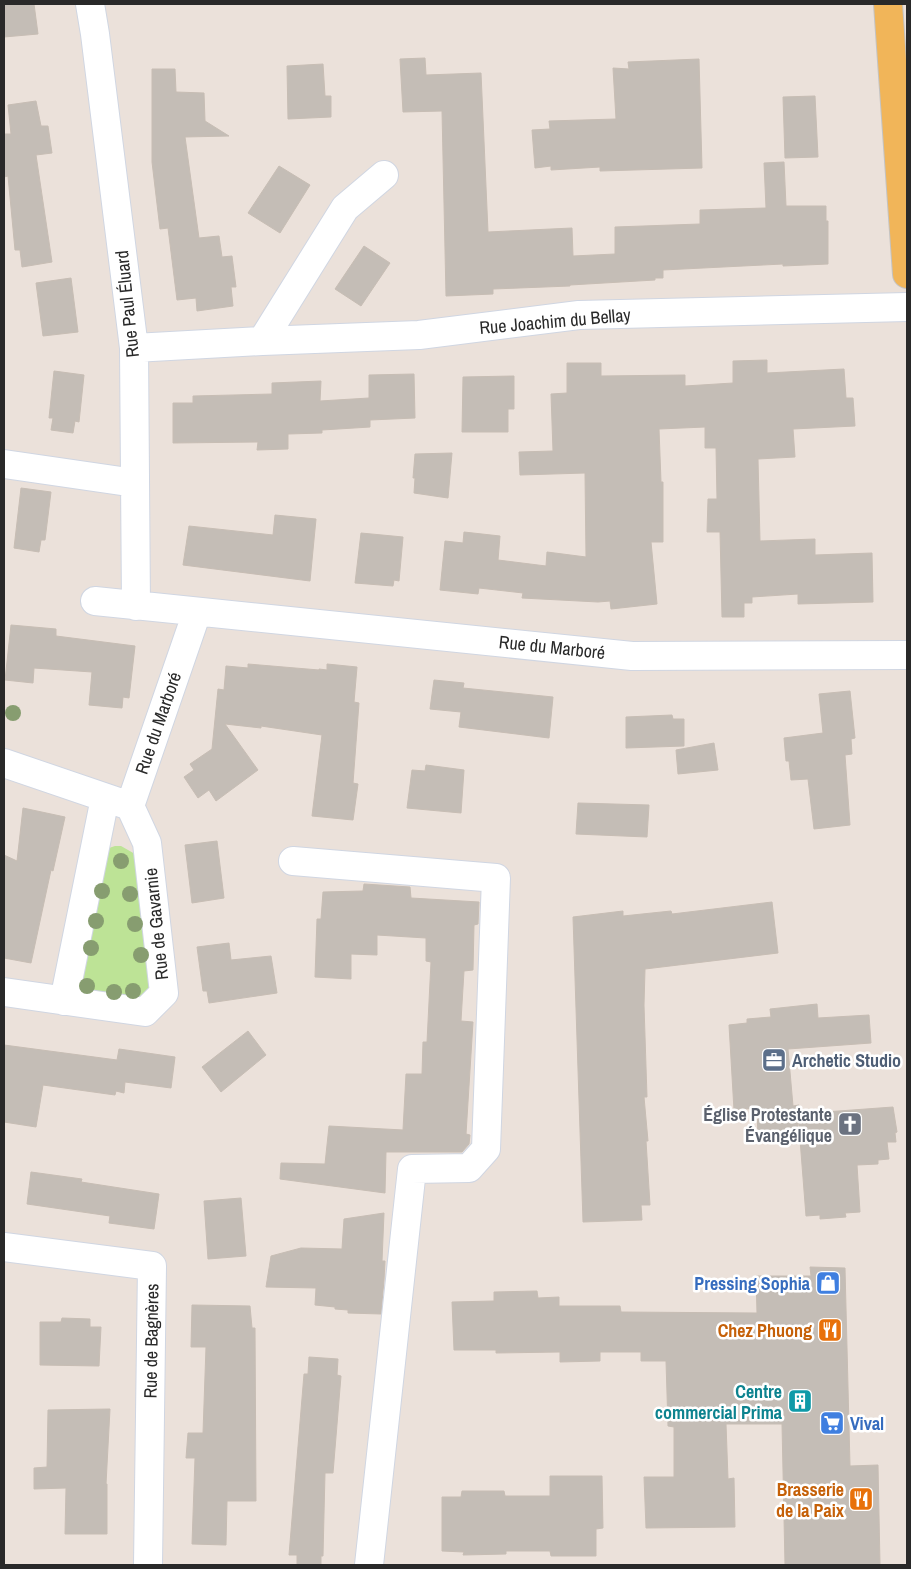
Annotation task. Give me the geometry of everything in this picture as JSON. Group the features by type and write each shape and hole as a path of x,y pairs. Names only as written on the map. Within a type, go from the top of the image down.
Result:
{"main road":[{"path":"888,4 907,274"}],"street":[{"name":"Rue Paul Éluard","path":"90,4 134,348 136,606"},
{"path":"262,341 345,208 384,175"},
{"name":"Rue Joachim du Bellay","path":"134,348 419,335 578,315 907,307"},
{"path":"4,464 135,483"},
{"name":"Rue du Marboré","path":"95,601 632,656 907,655"},
{"name":"Rue du Marboré","path":"117,802 197,612"},
{"path":"4,763 117,802 64,1001"},
{"name":"Rue de Gavarnie","path":"4,992 145,1012 164,993 146,843 117,802"},
{"path":"293,861 496,878 486,1149 470,1168 412,1169 369,1565"},
{"name":"Rue de Bagnères","path":"4,1247 152,1266 148,1565"}],"green space":[{"path":"121,846 135,854 155,981 146,998 78,992 104,855 109,848"}],"building":[{"path":"4,4 34,4 38,34 4,37"},
{"path":"425,58 426,75 481,73 488,232 572,228 573,256 615,254 615,227 700,224 700,210 766,208 764,163 784,162 786,206 826,206 828,264 783,266 783,264 663,270 663,278 655,278 655,280 493,289 493,294 446,296 442,111 403,112 400,59"},
{"path":"699,59 702,168 600,171 600,167 551,170 551,166 535,168 532,130 550,129 549,121 616,119 613,68 629,69 628,62"},
{"path":"323,64 325,96 331,96 331,117 288,119 287,66"},
{"path":"152,69 175,69 176,92 204,93 205,121 229,136 185,137 199,238 219,236 222,257 232,256 236,287 231,287 233,306 197,311 196,298 177,300 168,228 160,229 152,162"},
{"path":"815,96 818,157 785,158 783,97"},
{"path":"36,101 41,126 48,126 52,153 36,155 52,262 22,267 20,250 15,250 8,176 4,177 4,134 11,134 8,105"},
{"path":"279,166 310,185 280,233 248,213"},
{"path":"364,246 390,263 361,306 335,289"},
{"path":"71,278 78,332 43,336 36,283"},
{"path":"767,360 767,373 844,369 846,398 853,398 855,426 793,429 795,457 758,459 760,541 815,539 815,555 872,553 873,602 798,604 798,594 752,597 752,603 744,603 744,617 722,617 720,532 707,532 708,499 717,499 716,448 705,448 705,427 659,429 661,482 663,482 663,542 651,542 657,604 611,609 610,601 522,598 523,593 479,588 478,594 440,590 445,541 463,543 464,532 500,536 498,560 546,566 547,552 586,557 585,473 520,475 519,452 553,451 551,394 567,393 567,363 601,363 601,376 685,375 685,386 733,383 733,361"},
{"path":"54,371 84,375 79,422 75,421 73,433 51,430 53,418 49,418"},
{"path":"414,374 415,418 370,420 370,427 322,430 322,433 288,434 288,449 257,450 258,442 173,443 173,403 193,403 193,396 272,394 272,383 321,381 320,401 369,398 369,375"},
{"path":"514,376 514,409 508,409 508,432 462,432 463,377"},
{"path":"452,453 448,498 414,493 415,454"},
{"path":"21,488 51,492 45,540 41,540 39,552 14,548"},
{"path":"275,515 316,519 310,581 183,565 189,526 273,535"},
{"path":"361,533 403,537 399,581 394,580 393,586 355,583"},
{"path":"11,625 56,629 56,636 135,646 129,698 123,697 122,708 89,705 92,672 34,668 33,683 5,680"},
{"path":"248,664 319,670 327,670 327,664 357,667 354,702 359,703 353,783 358,784 353,820 312,816 322,735 261,726 261,728 225,724 258,770 216,801 209,790 198,798 184,777 194,770 190,764 212,749 218,689 224,690 226,666 248,668"},
{"path":"434,680 464,683 463,688 553,697 549,738 459,727 461,712 430,709"},
{"path":"850,691 855,738 851,739 852,754 845,755 850,825 814,829 808,779 791,780 789,761 786,761 784,738 823,733 819,694"},
{"path":"672,715 673,719 684,719 684,746 626,748 626,717"},
{"path":"714,743 718,770 678,774 676,750"},
{"path":"426,765 464,770 461,813 407,808 412,770 425,771"},
{"path":"578,803 649,805 647,837 576,834"},
{"path":"23,808 65,817 53,871 51,870 31,963 4,958 4,855 17,861"},
{"path":"217,841 224,898 192,903 185,845"},
{"path":"364,884 410,887 411,898 479,902 478,924 474,925 473,970 464,971 461,1021 473,1022 466,1134 470,1135 469,1144 462,1152 386,1152 385,1193 280,1179 281,1163 325,1164 329,1126 403,1130 406,1074 422,1074 423,1042 427,1042 431,962 426,961 426,938 377,935 377,955 351,954 351,979 315,977 317,919 321,919 323,892 363,891"},
{"path":"772,902 778,953 645,969 644,1005 647,1097 644,1097 648,1141 646,1141 650,1205 641,1205 642,1220 583,1222 573,917 623,911 623,916 671,911 672,914"},
{"path":"229,943 231,960 271,956 277,993 209,1003 207,991 203,991 197,947"},
{"path":"817,1004 818,1018 869,1015 871,1043 788,1049 793,1106 799,1105 797,1135 758,1138 757,1108 734,1110 729,1025 747,1023 747,1019 771,1017 770,1009"},
{"path":"248,1031 266,1055 221,1092 202,1067"},
{"path":"4,1045 117,1060 119,1049 175,1057 171,1088 125,1082 124,1093 116,1091 115,1095 43,1085 36,1127 4,1122"},
{"path":"893,1107 897,1132 895,1133 896,1142 887,1142 889,1159 878,1160 878,1164 857,1165 860,1212 845,1213 846,1217 820,1219 820,1215 806,1216 798,1114"},
{"path":"31,1172 82,1179 81,1182 159,1194 154,1229 109,1223 110,1216 27,1204"},
{"path":"241,1198 246,1256 208,1259 204,1201"},
{"path":"384,1213 382,1261 385,1261 381,1314 348,1313 348,1310 315,1305 316,1288 266,1287 271,1256 301,1248 342,1249 344,1219"},
{"path":"810,1267 845,1268 850,1466 878,1465 880,1565 785,1565 782,1424 726,1424 728,1479 734,1478 735,1527 646,1528 644,1477 674,1477 674,1427 668,1426 666,1361 641,1361 641,1352 600,1352 600,1361 560,1362 560,1352 496,1353 496,1350 454,1350 452,1302 494,1301 494,1292 537,1291 538,1298 559,1297 559,1306 620,1306 621,1312 757,1313 756,1276 811,1276"},
{"path":"192,1305 250,1306 252,1328 255,1328 256,1501 227,1501 226,1545 192,1544 195,1458 186,1458 188,1433 203,1433 206,1347 191,1347"},
{"path":"62,1318 90,1319 90,1327 101,1327 99,1366 40,1365 40,1322 61,1322"},
{"path":"309,1357 338,1359 337,1375 341,1376 333,1473 325,1473 323,1556 321,1556 321,1565 297,1565 297,1555 289,1555 304,1374 308,1374"},
{"path":"110,1409 106,1484 107,1534 65,1534 66,1488 34,1489 34,1468 47,1467 48,1410"},
{"path":"550,1476 602,1476 603,1528 596,1529 596,1556 551,1556 550,1551 506,1551 506,1554 463,1555 464,1552 442,1551 442,1497 461,1497 462,1491 504,1491 505,1496 550,1496"}],"place":[{"name":"Archetic Studio","path":"774,1060"},
{"name":"Église Protestante Évangélique","path":"850,1124"},
{"name":"Pressing Sophia","path":"828,1283"},
{"name":"Chez Phuong","path":"830,1330"},
{"name":"Centre commercial Prima","path":"800,1401"},
{"name":"Vival","path":"832,1423"},
{"name":"Brasserie de la Paix","path":"861,1499"}]}
